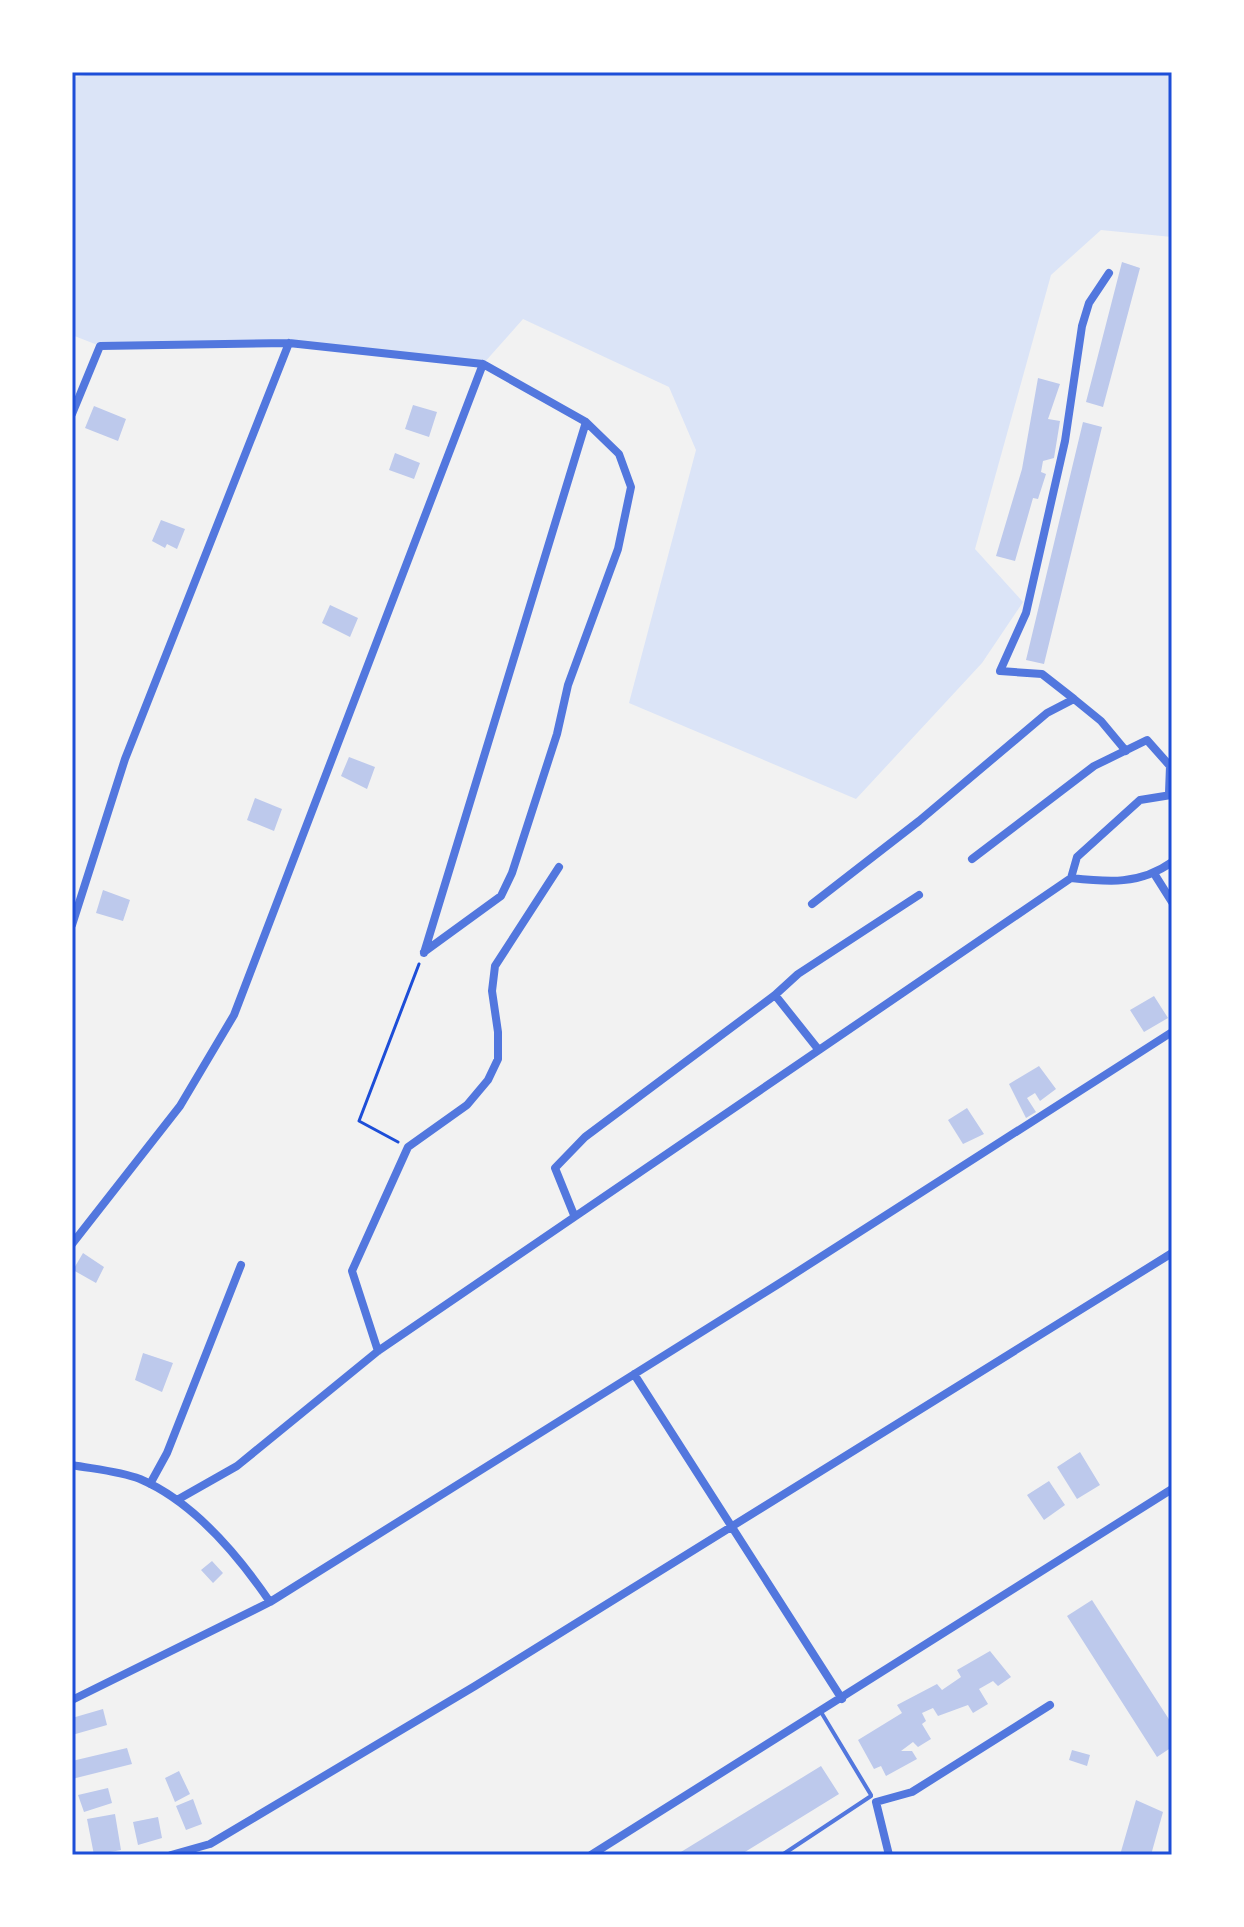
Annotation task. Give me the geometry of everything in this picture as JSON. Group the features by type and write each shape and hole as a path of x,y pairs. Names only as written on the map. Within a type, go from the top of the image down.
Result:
{"street":[{"path":"1109,273 1089,303 1082,326 1065,441 1026,613 1000,671 1042,674 1101,721 1126,751"},
{"path":"72,925 75,904 125,759 289,343"},
{"path":"72,414 100,346 289,343 483,364 586,422 619,454 631,487 618,549 568,685 557,734 512,873 501,896 424,953"},
{"path":"72,1244 180,1106 234,1015 483,364"},
{"path":"424,953 586,422"},
{"path":"812,904 919,821 1047,713 1074,699"},
{"path":"177,1500 237,1466 378,1351 1071,878 1077,857 1140,800 1171,794 1170,766 1147,740 1094,766 972,859"},
{"path":"1071,878 1115,883 1155,875 1172,862"},
{"path":"378,1351 352,1271 408,1147 467,1105 488,1080 498,1059 492,991 495,966 559,867"},
{"path":"1155,875 1172,902"},
{"path":"574,1215 555,1168 585,1137 775,995 798,974 919,895"},
{"path":"775,995 818,1049"},
{"path":"72,1700 270,1602 1172,1032"},
{"path":"171,1855 210,1844 475,1686 730,1524 1172,1253"},
{"path":"150,1484 167,1453 241,1265"},
{"path":"634,1374 842,1699"},
{"path":"72,1465 136,1477 177,1500 245,1565 270,1602"},
{"path":"591,1855 1172,1489"},
{"path":"889,1855 874,1799 912,1792 1050,1705"}],"lane":[{"path":"782,1855 874,1799 821,1712"}],"path":[{"path":"408,1147 359,1121 424,953"}],"shaded area":[{"path":"100,72 1172,72 1172,237 1101,230 1051,275 975,549 1023,602 982,663 856,799 629,703 696,450 669,387 523,319 483,364 289,343 100,346 72,335 72,78"}],"building":[{"path":"1122,262 1140,268 1103,407 1086,402"},
{"path":"1038,378 1060,384 1048,419 1060,421 1054,458 1043,461 1041,472 1046,474 1038,499 1033,498 1015,561 996,556 1022,469"},
{"path":"413,405 437,412 429,437 405,429"},
{"path":"94,406 126,419 118,441 85,428"},
{"path":"1083,422 1102,427 1044,664 1026,660"},
{"path":"395,453 420,463 414,479 389,470"},
{"path":"161,520 185,529 177,549 167,544 165,548 152,541"},
{"path":"330,605 358,618 350,637 322,623"},
{"path":"349,757 375,767 367,789 341,776"},
{"path":"255,798 282,809 274,831 247,820"},
{"path":"103,890 130,900 123,921 96,913"},
{"path":"1154,996 1168,1018 1144,1032 1130,1010"},
{"path":"1039,1066 1056,1089 1040,1101 1035,1093 1027,1098 1036,1112 1026,1118 1009,1084"},
{"path":"967,1108 984,1134 963,1144 948,1120"},
{"path":"83,1253 104,1267 96,1283 73,1270"},
{"path":"143,1353 173,1363 162,1392 135,1380"},
{"path":"1080,1452 1100,1485 1077,1499 1057,1467"},
{"path":"1049,1481 1065,1505 1044,1520 1027,1495"},
{"path":"212,1561 223,1573 213,1583 201,1570"},
{"path":"1092,1600 1172,1724 1172,1747 1157,1757 1067,1616"},
{"path":"990,1651 1011,1677 998,1686 993,1681 979,1689 988,1704 973,1713 968,1705 938,1716 933,1708 922,1713 926,1721 922,1724 931,1739 918,1747 913,1742 901,1751 912,1751 917,1759 886,1776 881,1766 874,1769 858,1740 902,1713 897,1705 937,1684 942,1690 961,1677 957,1670"},
{"path":"103,1709 107,1725 72,1735 72,1718"},
{"path":"127,1748 132,1764 72,1779 72,1761"},
{"path":"1072,1750 1090,1755 1087,1766 1069,1760"},
{"path":"821,1766 839,1794 740,1855 676,1855"},
{"path":"179,1771 190,1794 175,1802 165,1778"},
{"path":"108,1788 112,1803 84,1812 78,1795"},
{"path":"193,1799 202,1824 186,1830 176,1806"},
{"path":"1136,1800 1163,1812 1151,1855 1120,1855"},
{"path":"115,1814 121,1850 94,1855 87,1819"},
{"path":"158,1817 162,1838 138,1845 133,1822"}]}
